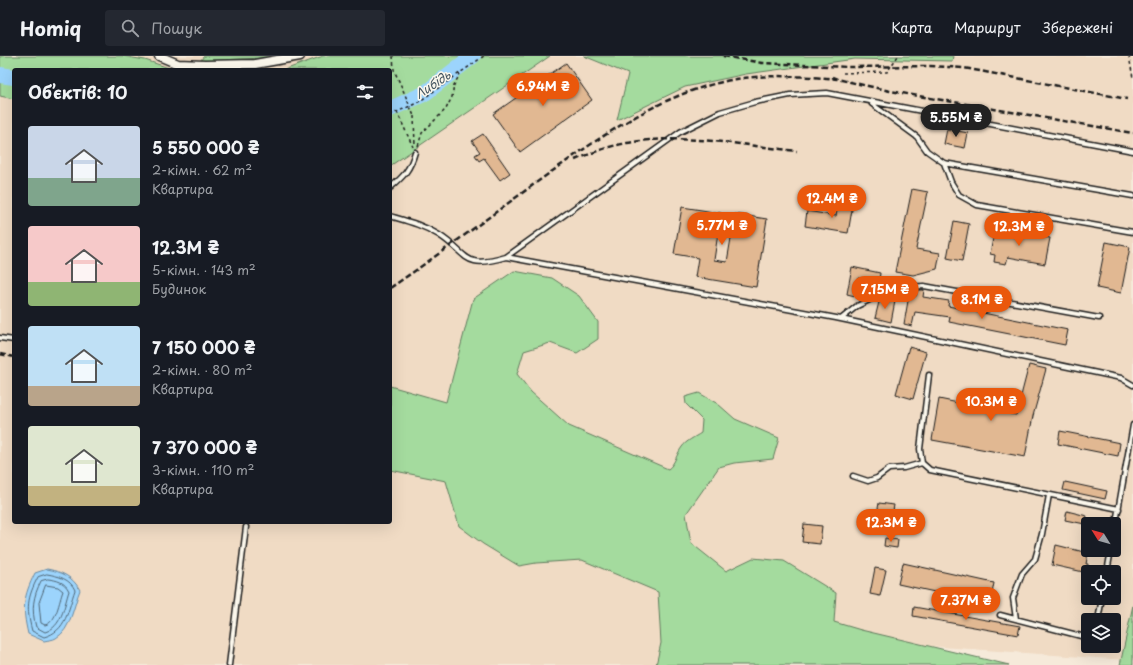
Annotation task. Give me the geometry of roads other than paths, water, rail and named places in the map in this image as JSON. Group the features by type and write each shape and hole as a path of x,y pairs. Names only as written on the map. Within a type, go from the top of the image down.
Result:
{"street":[{"path":"159,56 178,64 254,67 269,59 300,56"}],"lane":[{"path":"392,217 424,226 440,236 464,257 474,261 491,261 506,257 680,132 720,112 790,95 827,93 1133,151"},
{"path":"870,102 917,137 927,151 944,163 1133,196"},
{"path":"392,186 404,176 411,167 416,152"},
{"path":"944,163 951,182 959,195 977,205 1133,232"},
{"path":"506,257 841,319 1121,378 1133,385"},
{"path":"841,319 857,306 894,288 924,286 1099,318"},
{"path":"0,338 12,340"},
{"path":"929,375 920,449 922,463 930,470 1119,509"},
{"path":"1117,517 1133,425"},
{"path":"853,476 868,481 878,478 890,469 904,468 922,463"},
{"path":"1016,619 1014,598 1022,574 1035,560 1042,534 1049,495"},
{"path":"230,665 246,527"},
{"path":"1000,616 1081,636"}],"water":[{"path":"47,569 66,575 74,581 80,590 69,623 65,629 56,638 44,641 28,634 24,610 28,589 35,573"}],"waterway":[{"name":"Либідь","path":"392,108 424,94 473,56"},
{"name":"Либідь","path":"0,75 12,77"}],"railway":[{"path":"723,56 762,63 848,67 930,66 964,68 1127,99"},
{"path":"392,287 595,141 638,115 660,104 706,86 743,78 784,76 837,79"},
{"path":"832,77 890,91 1133,133"},
{"path":"575,160 620,144 669,139 734,143 797,151"},
{"path":"0,354 12,357"}]}
